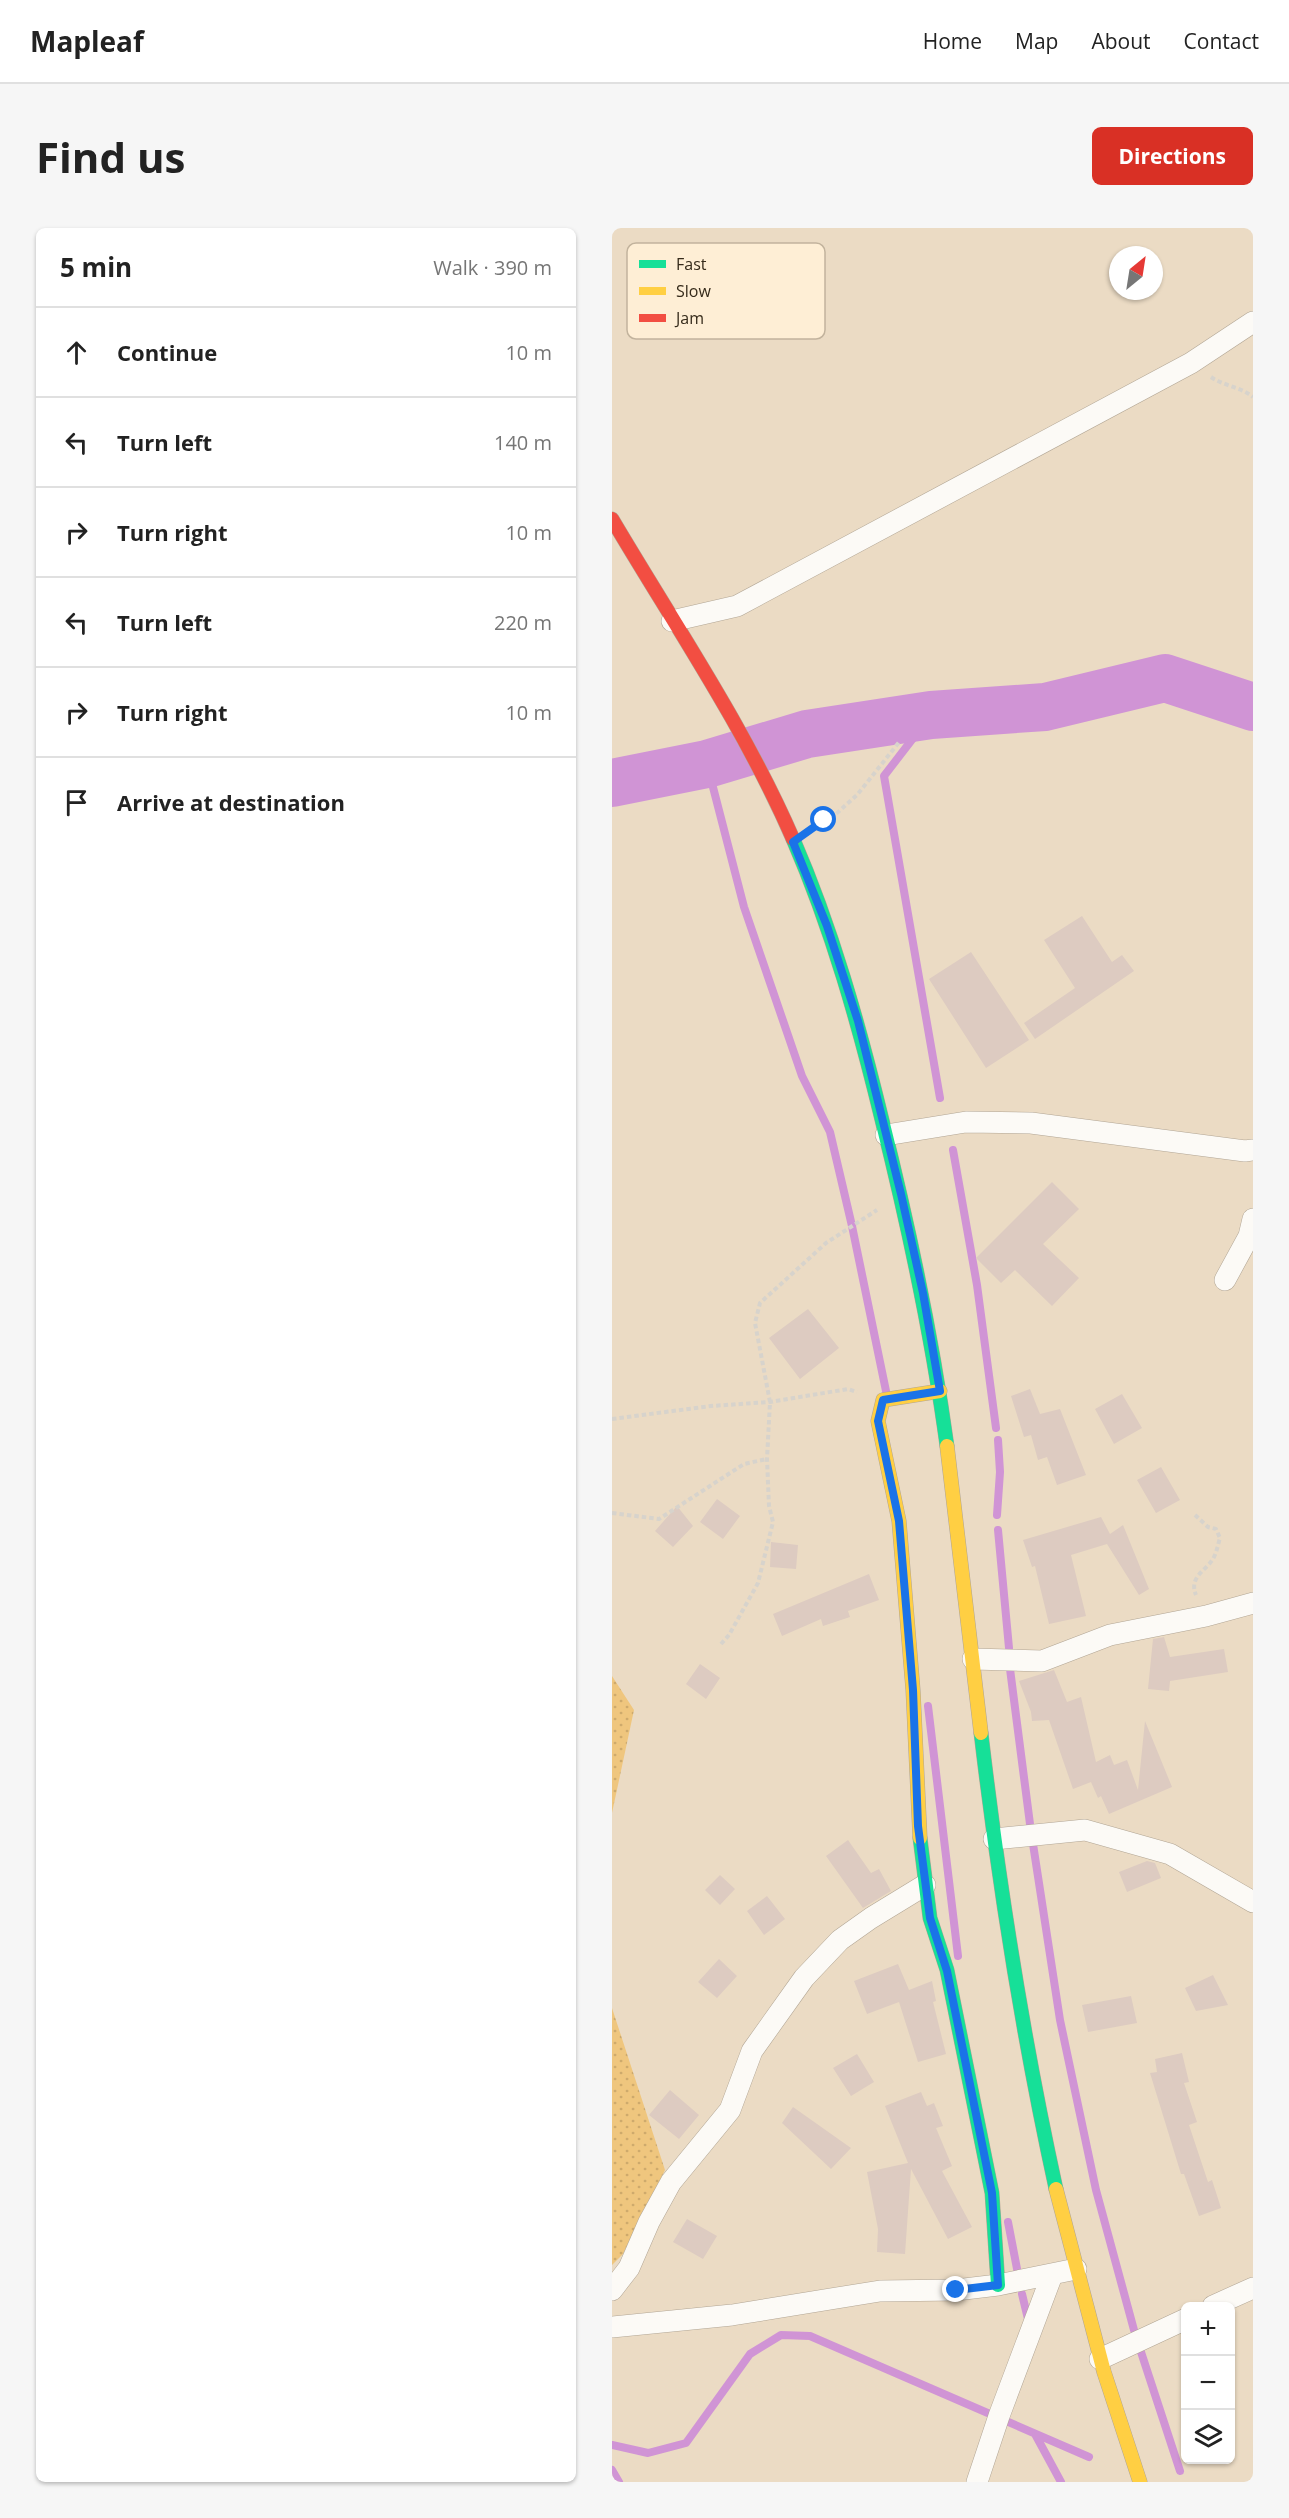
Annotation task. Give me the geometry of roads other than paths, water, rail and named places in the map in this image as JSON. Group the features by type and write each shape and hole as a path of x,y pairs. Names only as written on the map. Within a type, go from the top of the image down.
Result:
{"main road":[{"path":"612,519 672,621 722,698 782,813 827,926 858,1021 923,1293 940,1391 994,1839 1029,2066 1053,2182 1100,2359 1140,2482"},
{"path":"940,1391 883,1400 878,1421 899,1521 913,1690 918,1826 925,1885 930,1918 947,1971 992,2193 998,2285"}],"street":[{"path":"672,621 737,606 1191,363 1253,322"},
{"path":"886,1135 966,1122 1031,1123 1250,1157"},
{"path":"1225,1280 1249,1236 1253,1219"},
{"path":"973,1659 1042,1660 1110,1635 1206,1616 1253,1603"},
{"path":"994,1839 1084,1830 1170,1854 1253,1902"},
{"path":"612,2290 629,2268 671,2182 730,2110 752,2051 804,1978 840,1940 925,1885"},
{"path":"612,2326 732,2315 880,2291 956,2290 998,2285 1076,2269"},
{"path":"977,2482 1052,2275"},
{"path":"1224,2302 1253,2288"},
{"path":"1100,2359 1181,2321"}],"waterway":[{"path":"612,783 707,764 807,734 931,715 1045,707 1165,678 1253,707"},
{"path":"931,715 884,776 940,1098"},
{"path":"707,764 744,907 802,1076 830,1132 886,1391"},
{"path":"953,1150 977,1285 996,1428"},
{"path":"997,1515 1000,1472 998,1440"},
{"path":"998,1530 1009,1648"},
{"path":"1010,1669 1030,1824"},
{"path":"928,1706 958,1956"},
{"path":"1033,1844 1060,2020 1096,2190 1134,2330"},
{"path":"1008,2222 1018,2274"},
{"path":"1022,2294 1028,2319"},
{"path":"612,2445 648,2453 686,2443 750,2354 781,2335 810,2336 1089,2457"},
{"path":"1141,2352 1180,2471"},
{"path":"1035,2434 1061,2482"},
{"path":"612,2470 619,2482"}]}
